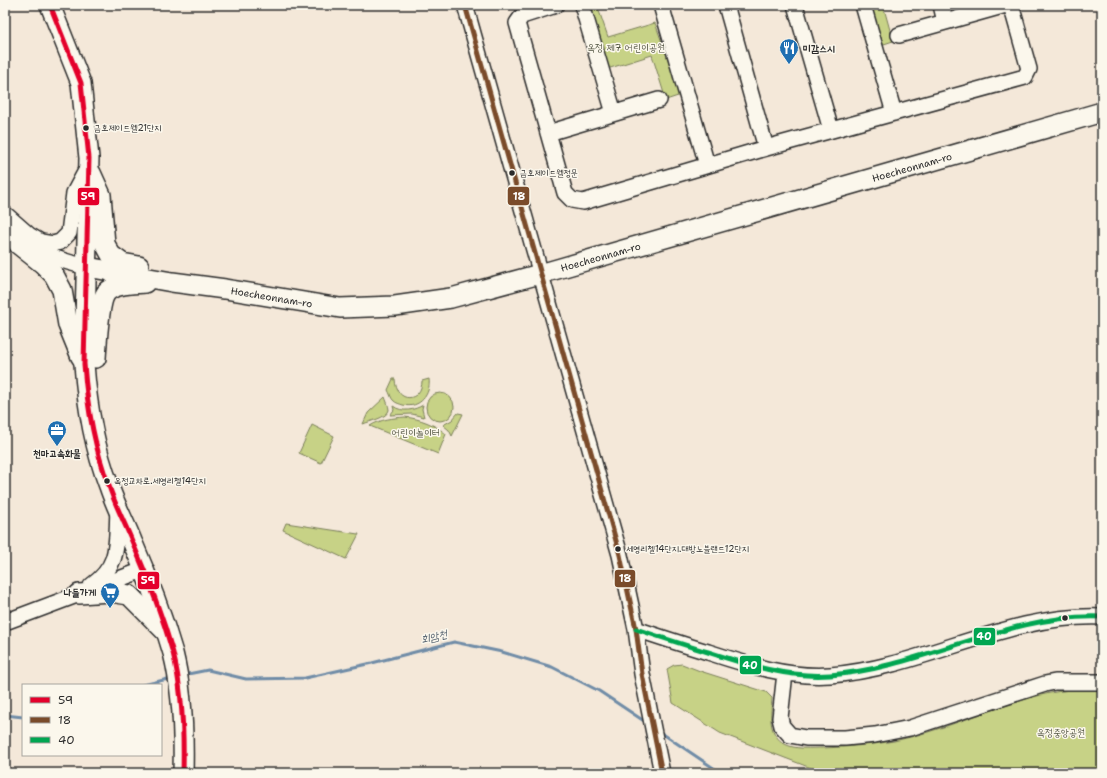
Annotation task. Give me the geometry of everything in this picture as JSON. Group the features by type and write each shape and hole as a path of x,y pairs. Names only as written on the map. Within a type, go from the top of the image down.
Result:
{"main road":[{"path":"50,5 81,83 88,167 84,364 86,394 94,435 109,486 159,610 173,654 181,695 184,738 183,773"},
{"name":"Hoecheonnam-ro","path":"87,267 172,282 340,308 395,306 452,298 1102,112"},
{"path":"88,167 101,195 105,244 111,255 122,263 143,267 172,282"},
{"path":"5,224 18,245 43,264 54,275 62,290 68,325 84,364"},
{"path":"86,394 96,362 100,313 106,293 115,287 134,284 172,282"},
{"path":"79,594 110,592 129,595 166,632"}],"street":[{"path":"465,5 620,555 636,629 642,674 662,773"},
{"path":"556,5 522,16 517,23 565,193 572,200 583,202 766,148 1025,77 1029,69 1011,5"},
{"path":"582,5 614,113"},
{"path":"661,5 707,165"},
{"path":"726,5 766,148"},
{"path":"796,5 831,130"},
{"path":"863,5 894,113"},
{"path":"940,5 945,22"},
{"path":"899,35 1006,5"},
{"path":"548,133 659,100"},
{"path":"5,214 29,235 41,242 47,244 60,242 70,233 74,193 88,167"},
{"path":"5,218 22,239 40,252 87,267"},
{"path":"79,594 102,578 114,559 118,509"},
{"path":"5,622 143,570"},
{"path":"636,629 744,664 785,673 801,675 829,675 857,671 902,660 1007,629 1034,623 1062,619 1102,617"},
{"path":"785,673 780,718 782,726 790,735 806,738 845,738 875,735 910,728 1045,684 1055,682 1102,682"}],"green space":[{"name":"옥정 제7 어린이공원","path":"588,5 597,5 608,37 655,23 681,95 666,100 652,55 607,69"},
{"path":"869,5 883,5 893,41 881,45"},
{"path":"393,379 395,379 396,387 404,397 409,398 414,396 421,388 422,381 429,379 428,390 423,399 415,405 403,405 393,400 388,390"},
{"path":"440,393 450,397 454,407 450,417 440,421 430,417 426,407 430,397"},
{"path":"385,397 389,408 388,413 382,417 363,424 368,413"},
{"path":"423,405 422,409 424,417 412,414 390,415 394,410 393,406 400,410 408,410"},
{"path":"458,413 463,414 452,436 449,430 443,425 452,420"},
{"name":"어린이놀이터","path":"405,417 427,422 446,434 438,454 370,426 383,420"},
{"path":"312,425 334,436 321,463 299,453"},
{"path":"286,523 359,534 346,559 283,530"},
{"name":"옥정중앙공원","path":"682,664 766,692 772,698 771,722 774,733 783,743 792,747 803,748 876,744 894,741 929,732 1015,702 1041,695 1076,690 1102,689 1102,773 824,773 720,733 673,703 667,669 674,665"}],"waterway":[{"name":"회암천","path":"183,675 208,670 246,679 305,678 454,642 502,652 552,667 599,691 647,723"},
{"name":"회암천","path":"147,684 172,678"},
{"name":"회암천","path":"5,715 22,717"},
{"name":"회암천","path":"660,732 715,769 725,773"}],"transit line":[{"name":"59","path":"50,5 81,83 89,158 84,364 89,410 99,456 114,500 149,583 173,653 181,698 183,773"},
{"name":"18","path":"465,5 620,555 636,629 642,674 662,773"},
{"name":"40","path":"636,629 738,662 768,670 799,674 830,675 864,670 898,662 1032,623 1067,618 1102,617"}],"place":[{"name":"미감스시","path":"789,65"},
{"name":"금호제이드웰21단지","path":"86,128"},
{"name":"금호제이드웰정문","path":"512,173"},
{"name":"천마고속화물","path":"57,447"},
{"name":"옥정교차로.세영리첼14단지","path":"107,481"},
{"name":"세영리첼14단지.대방노블랜드12단지","path":"618,549"},
{"name":"나들가게","path":"110,609"}]}
